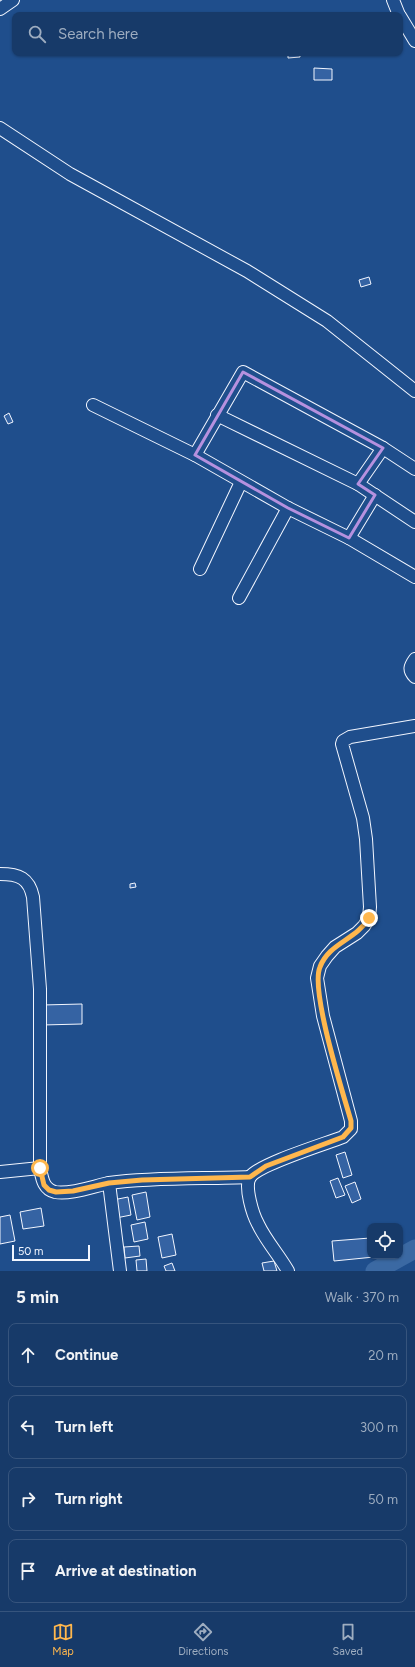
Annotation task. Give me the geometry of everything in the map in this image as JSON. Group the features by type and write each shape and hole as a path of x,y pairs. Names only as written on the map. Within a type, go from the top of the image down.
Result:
{"street":[{"path":"0,9 13,0"},
{"path":"393,0 398,12"},
{"path":"403,21 415,41"},
{"path":"0,128 70,174 247,271 327,321 415,391"},
{"path":"195,455 242,372 384,448 415,469"},
{"path":"93,405 195,455 288,508 349,538 415,577"},
{"path":"217,414 358,484 415,522"},
{"path":"358,484 384,448"},
{"path":"200,569 241,482"},
{"path":"349,538 375,496"},
{"path":"239,598 288,508"},
{"path":"415,659 410,668 410,671 415,677"},
{"path":"0,874 22,878 27,881 33,897 40,989 40,1168 44,1185 49,1190 56,1192 73,1191 109,1183 172,1179 250,1177 266,1166 343,1137 351,1128 351,1121 323,1016 317,978 320,966 327,956 335,947 358,933 369,918 366,839 363,818 342,744 343,741 350,737 415,726"},
{"path":"0,1172 40,1168"},
{"path":"250,1177 248,1186 258,1224 288,1271"},
{"path":"109,1183 120,1271"}],"highlighted area":[{"path":"243,372 383,448 358,484 375,495 349,538 288,508 195,455"}],"building":[{"path":"288,56 300,56 300,57 288,58"},
{"path":"314,68 332,69 332,80 314,80"},
{"path":"369,277 371,284 361,287 359,280"},
{"path":"9,413 13,422 8,424 4,416"},
{"path":"135,883 136,887 130,888 130,884"},
{"path":"82,1004 82,1024 42,1025 42,1005"},
{"path":"345,1152 352,1175 343,1178 336,1155"},
{"path":"338,1178 345,1195 336,1198 330,1181"},
{"path":"355,1182 361,1199 352,1203 345,1186"},
{"path":"146,1192 150,1217 137,1220 132,1195"},
{"path":"128,1197 131,1215 116,1218 113,1200"},
{"path":"41,1208 44,1226 23,1229 20,1212"},
{"path":"10,1215 15,1241 0,1244 0,1217"},
{"path":"145,1222 148,1239 134,1242 131,1225"},
{"path":"172,1234 176,1255 162,1258 158,1237"},
{"path":"367,1238 367,1258 334,1261 332,1241"},
{"path":"139,1246 140,1256 125,1258 124,1247"},
{"path":"146,1259 147,1271 137,1271 136,1260"},
{"path":"274,1261 277,1271 264,1271 262,1263"},
{"path":"172,1263 175,1271 166,1271 164,1266"}],"waterway":[{"path":"375,1271 415,1249"}],"route":[{"path":"40,1168 44,1185 49,1190 56,1192 73,1191 109,1183 142,1180 250,1177 266,1166 321,1146 348,1134 351,1128 351,1121 323,1016 317,978 320,966 327,956 335,947 358,933 369,918"}]}
